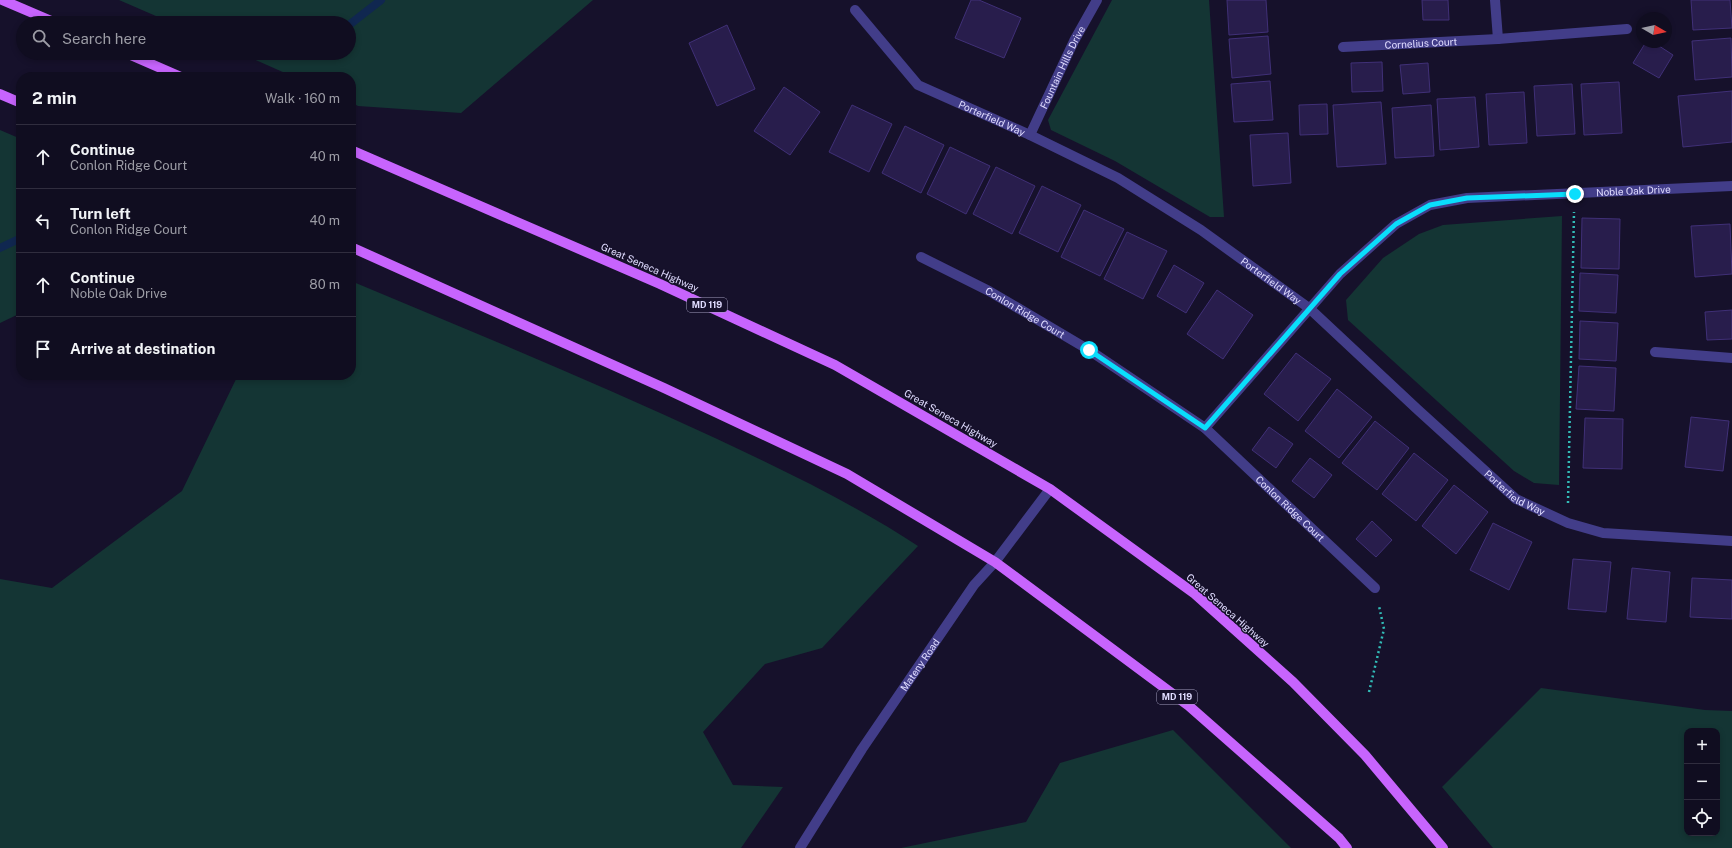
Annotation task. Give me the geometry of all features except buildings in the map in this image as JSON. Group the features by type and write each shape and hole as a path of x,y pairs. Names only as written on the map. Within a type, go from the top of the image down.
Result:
{"main road":[{"path":"2,0 40,16"},
{"path":"142,60 170,72"},
{"path":"0,94 16,102"},
{"name":"Great Seneca Highway","path":"356,152 653,280 834,364 1050,488 1195,594 1293,682 1365,755 1444,848"},
{"name":"MD 119","path":"356,249 649,381 847,474 995,562 1189,706 1339,838 1347,848"}],"street":[{"name":"Fountain Hills Drive","path":"1030,135 1074,41 1097,0"},
{"path":"1495,0 1498,39"},
{"name":"Porterfield Way","path":"855,10 918,85 1030,135 1118,178 1201,230 1309,308 1516,499 1568,523 1603,534 1732,541"},
{"name":"Cornelius Court","path":"1343,47 1498,39 1627,29"},
{"name":"Noble Oak Drive","path":"1309,308 1340,274 1396,224 1430,205 1467,198 1732,186"},
{"name":"Conlon Ridge Court","path":"921,257 989,291 1089,350 1205,428 1375,588"},
{"path":"1205,428 1309,308"},
{"path":"1655,352 1732,358"},
{"name":"Mateny Road","path":"800,848 862,749 974,585 995,562 1050,488"}],"path":[{"path":"1568,523 1575,194"},
{"path":"1369,692 1384,629 1375,588"}],"green space":[{"path":"119,0 593,0 461,113 358,106 356,105 356,72 283,72 256,60 356,60 356,16 156,16"},
{"path":"1112,0 1209,0 1224,217 1210,217 1115,161 1051,130 1048,120"},
{"path":"0,130 16,137 16,315 0,323"},
{"path":"1562,216 1559,485 1534,483 1514,471 1348,320 1346,300 1383,258 1419,234 1443,225"},
{"path":"356,283 579,377 715,438 793,475 844,502 870,516 918,546 822,648 765,664 703,732 733,785 783,787 741,848 0,848 0,579 52,588 182,491 236,380 356,380"},
{"path":"1541,688 1705,710 1732,711 1732,848 1493,848 1442,787"},
{"path":"1173,730 1291,848 901,848 1026,822 1060,763"}],"waterway":[{"path":"356,20 381,0"},
{"path":"0,248 16,240"}],"route":[{"path":"1089,350 1205,428 1340,274 1396,224 1430,205 1467,198 1575,194"}]}
